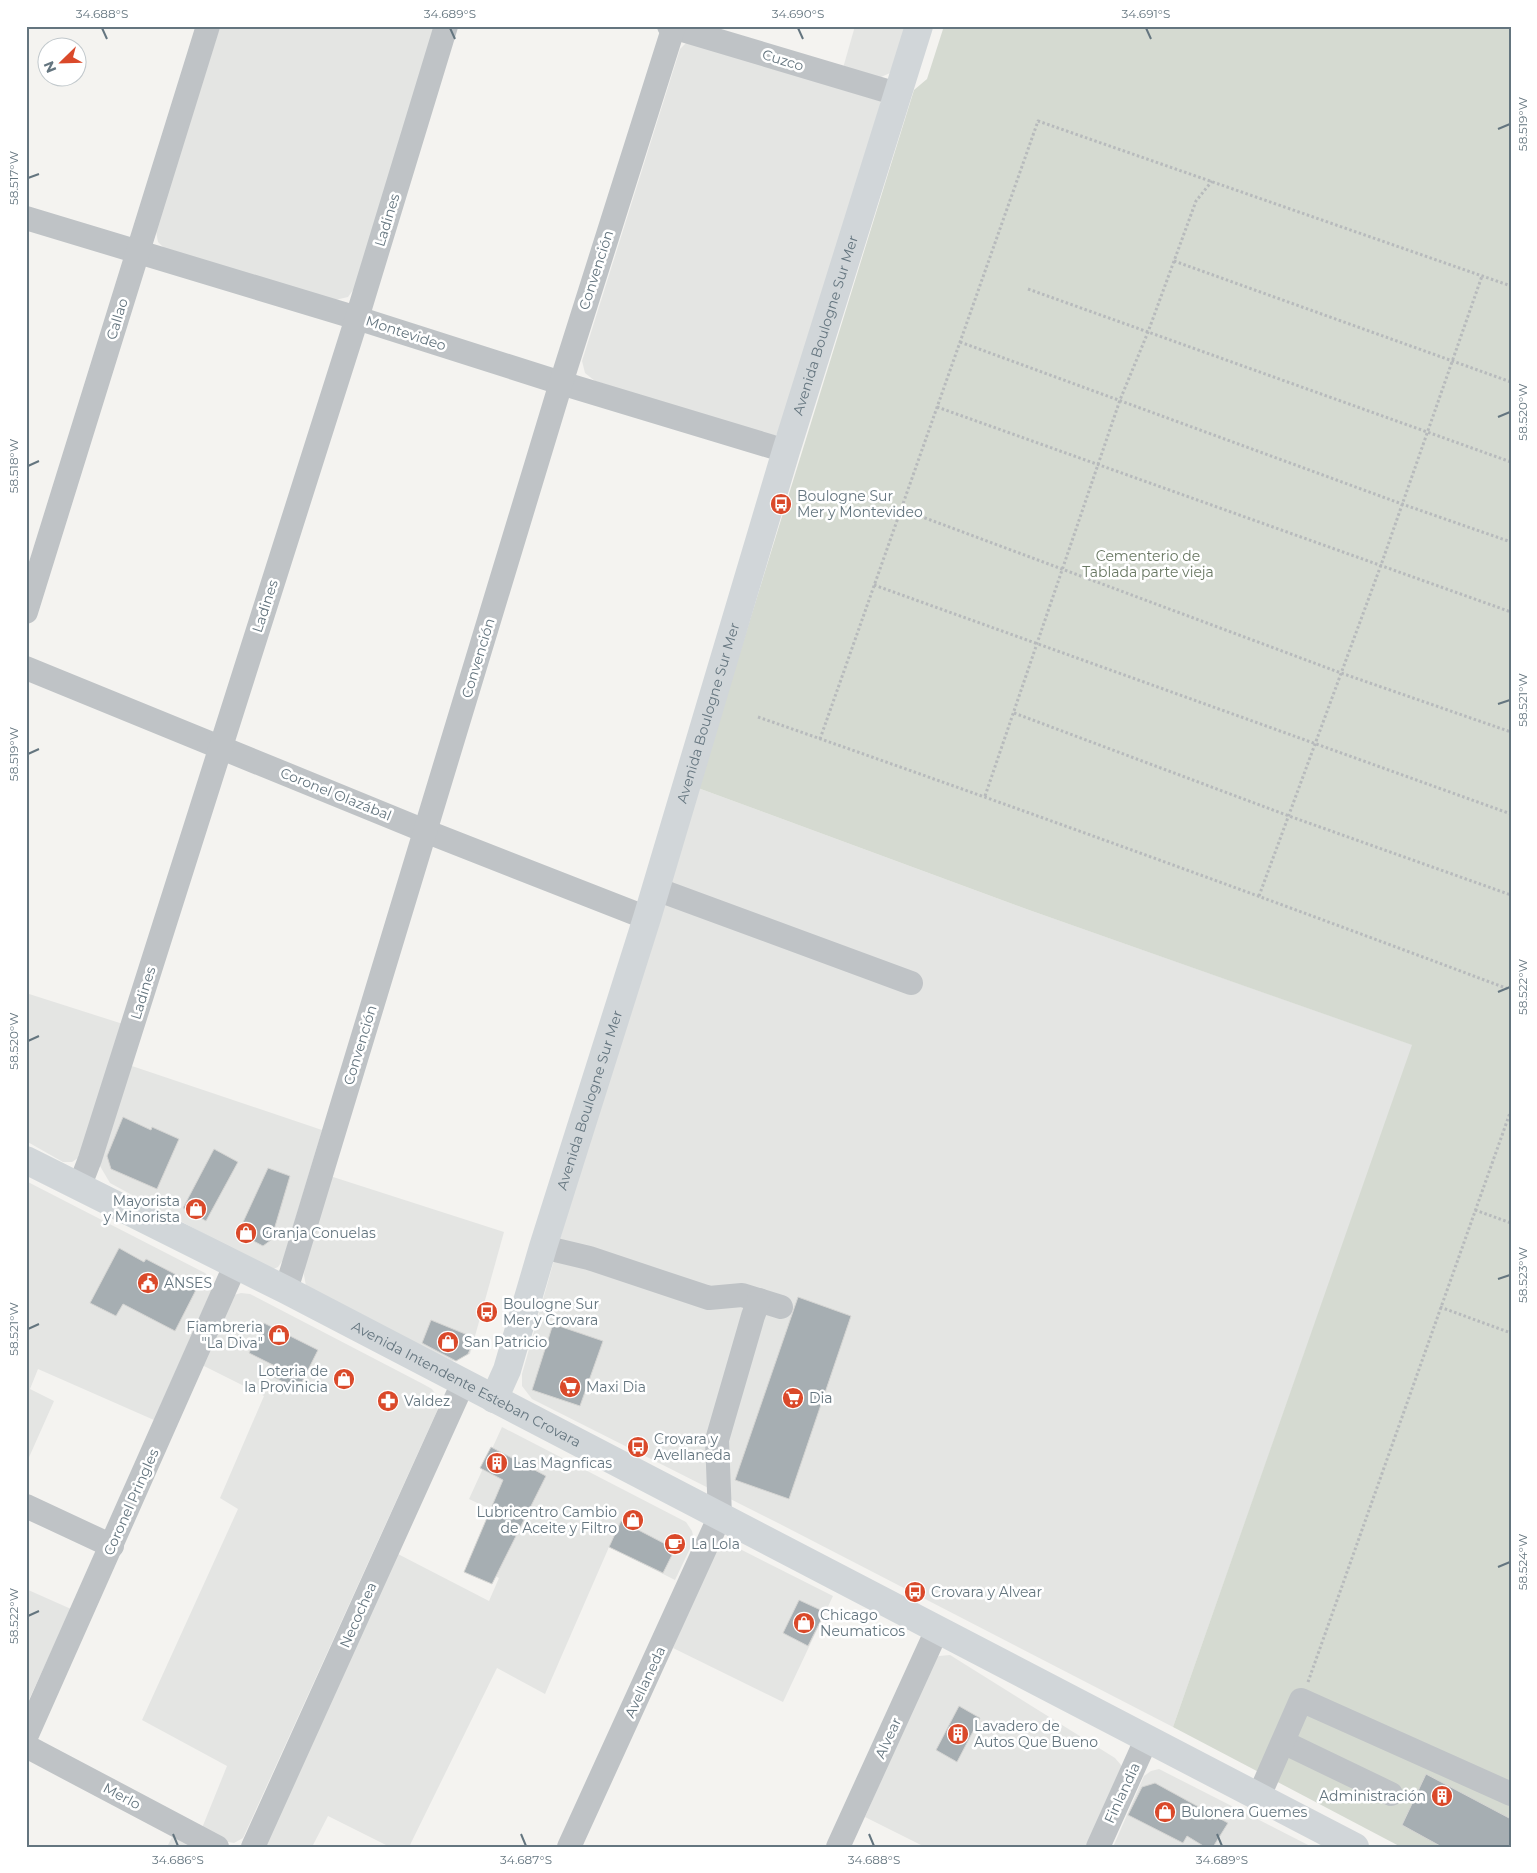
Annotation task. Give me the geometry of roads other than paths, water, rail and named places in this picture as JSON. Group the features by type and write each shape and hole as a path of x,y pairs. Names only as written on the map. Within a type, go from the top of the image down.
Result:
{"main road":[{"name":"Avenida Boulogne Sur Mer","path":"494,1399 507,1370 543,1247 656,890 786,450 919,26"},
{"name":"Avenida Intendente Esteban Crovara","path":"26,1160 286,1290 1259,1796 1342,1844"}],"street":[{"name":"Callao","path":"26,612 208,26"},
{"name":"Ladines","path":"80,1186 357,318 446,26"},
{"name":"Cuzco","path":"672,27 897,94"},
{"name":"Convención","path":"286,1290 561,383 672,27"},
{"name":"Montevideo","path":"26,218 357,318 561,383 786,450"},
{"name":"Coronel Olazábal","path":"26,668 425,831 647,918"},
{"path":"656,890 911,983"},
{"path":"543,1247 589,1258 709,1298 742,1295 770,1303 753,1316 717,1440 720,1516"},
{"name":"Coronel Pringles","path":"26,1737 236,1266"},
{"name":"Necochea","path":"253,1847 463,1383"},
{"path":"26,1506 112,1546"},
{"name":"Avellaneda","path":"569,1847 720,1516"},
{"name":"Alvear","path":"838,1847 937,1630"},
{"path":"1259,1796 1301,1700 1511,1794"},
{"name":"Finlandia","path":"1098,1847 1147,1738"},
{"path":"1283,1742 1391,1794"},
{"name":"Merlo","path":"26,1746 217,1847"}],"place":[{"name":"Boulogne Sur Mer y Montevideo","path":"781,504"},
{"name":"Mayorista y Minorista","path":"196,1209"},
{"name":"Granja Conuelas","path":"246,1233"},
{"name":"ANSES","path":"148,1283"},
{"name":"Boulogne Sur Mer y Crovara","path":"487,1312"},
{"name":"Fiambreria \"La Diva\"","path":"279,1335"},
{"name":"San Patricio","path":"448,1342"},
{"name":"Loteria de la Provinicia","path":"344,1379"},
{"name":"Maxi Dia","path":"570,1387"},
{"name":"Dia","path":"793,1398"},
{"name":"Valdez","path":"388,1401"},
{"name":"Crovara y Avellaneda","path":"638,1447"},
{"name":"Las Magnficas","path":"497,1463"},
{"name":"Lubricentro Cambio de Aceite y Filtro","path":"633,1520"},
{"name":"La Lola","path":"675,1544"},
{"name":"Crovara y Alvear","path":"915,1592"},
{"name":"Chicago Neumaticos","path":"804,1623"},
{"name":"Lavadero de Autos Que Bueno","path":"958,1734"},
{"name":"Administración","path":"1442,1796"},
{"name":"Bulonera Guemes","path":"1165,1812"}],"park label":[{"name":"Cementerio de Tablada parte vieja","path":"1148,564"}]}
